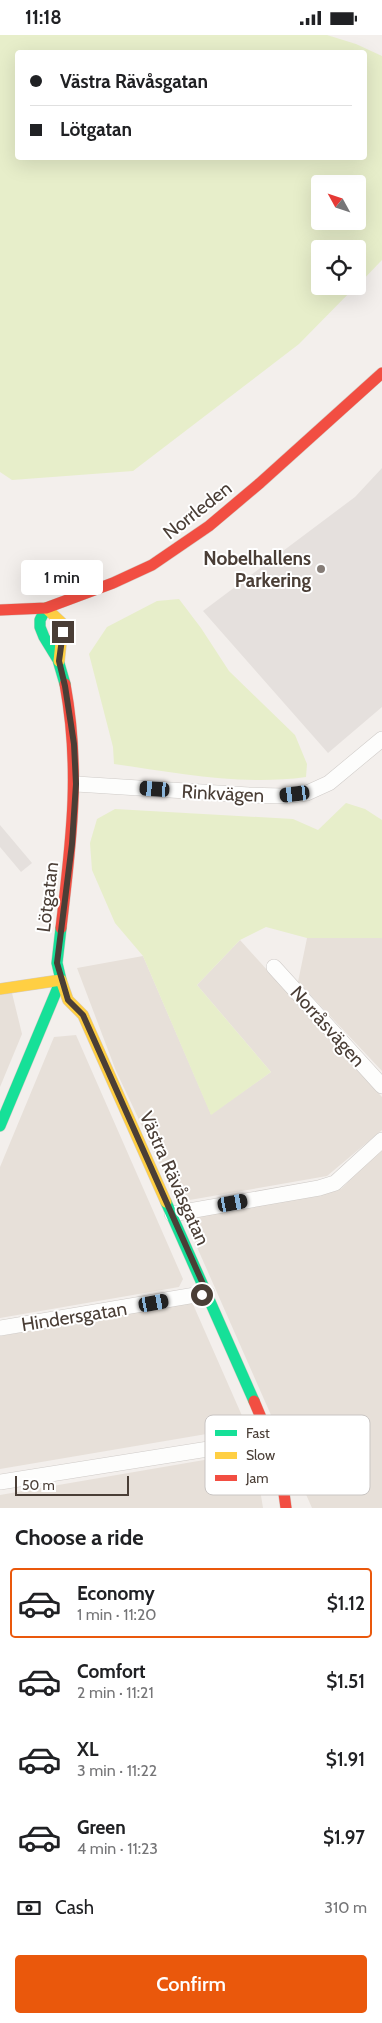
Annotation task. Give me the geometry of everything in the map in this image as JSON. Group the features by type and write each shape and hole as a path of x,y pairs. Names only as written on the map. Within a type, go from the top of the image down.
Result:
{"street":[{"name":"Norrleden","path":"0,610 46,608 113,583 152,565 209,526 260,483 382,373"},
{"name":"Lötgatan","path":"0,1126 61,980 57,963 72,844 76,784 74,744 65,686 59,661 44,637 40,623 46,608 63,625 59,661"},
{"name":"Rinkvägen","path":"76,784 249,795 282,796 307,793 337,777 382,739"},
{"name":"Norråsvägen","path":"274,967 382,1085"},
{"path":"0,989 61,980"},
{"name":"Västra Rävåsgatan","path":"61,980 68,1000 83,1015 260,1415"},
{"path":"172,1214 319,1188 335,1183 382,1141"},
{"name":"Hindersgatan","path":"0,1328 207,1293"},
{"path":"0,1482 205,1449"},
{"name":"Västra Rävåsgatan","path":"285,1495 286,1508"}],"shaded area":[{"name":"Nobelhallens Parkering","path":"382,468 382,707 328,753 203,611 355,497"},
{"path":"0,825 32,863 21,872 0,847"},
{"path":"307,938 382,938 382,1071 298,982"},
{"path":"240,940 382,1097 382,1130 327,1176 178,1202 116,1071 77,968 143,956 211,1114 271,1072 197,985"},
{"path":"12,993 22,1034 0,1087 0,995"},
{"path":"76,1035 183,1279 179,1287 0,1318 0,1167 54,1037"},
{"path":"382,1149 382,1508 312,1508 306,1495 370,1495 370,1415 271,1415 189,1229 198,1215 341,1189"},
{"path":"192,1302 242,1415 205,1415 205,1434 0,1469 0,1336"},
{"path":"205,1460 205,1495 261,1495 263,1508 0,1508 0,1495"}],"green space":[{"path":"0,35 327,35 356,44 382,56 382,260 366,277 366,240 311,240 311,295 347,295 299,344 133,471 12,480 0,472"},
{"path":"179,599 201,628 229,671 295,735 307,764 306,777 258,780 234,779 114,764 113,747 89,654 107,627 157,601"},
{"path":"346,803 365,809 382,820 382,938 307,938 266,927 240,940 197,985 271,1072 211,1115 143,956 115,923 92,870 90,843 97,819 115,809 293,819 318,830"}],"traffic: fast":[{"path":"46,608 40,620 40,627 58,660 65,684"},
{"path":"0,1126 61,980 57,963 61,928"},
{"path":"166,1202 254,1401"}],"traffic: slow":[{"path":"46,608 63,624 59,661"},
{"path":"0,989 61,980 68,1000 83,1015 166,1202"}],"traffic: jam":[{"path":"0,610 46,608 113,583 152,565 209,526 260,483 382,373"},
{"path":"61,928 73,806 73,747 65,684"},
{"path":"254,1401 260,1415"},
{"path":"284,1495 286,1508"}],"place":[{"name":"Nobelhallens Parkering","path":"321,569"}],"route":[{"path":"63,632 59,661 74,744 76,784 72,844 57,963 68,1000 83,1015 207,1293 202,1295"}]}
